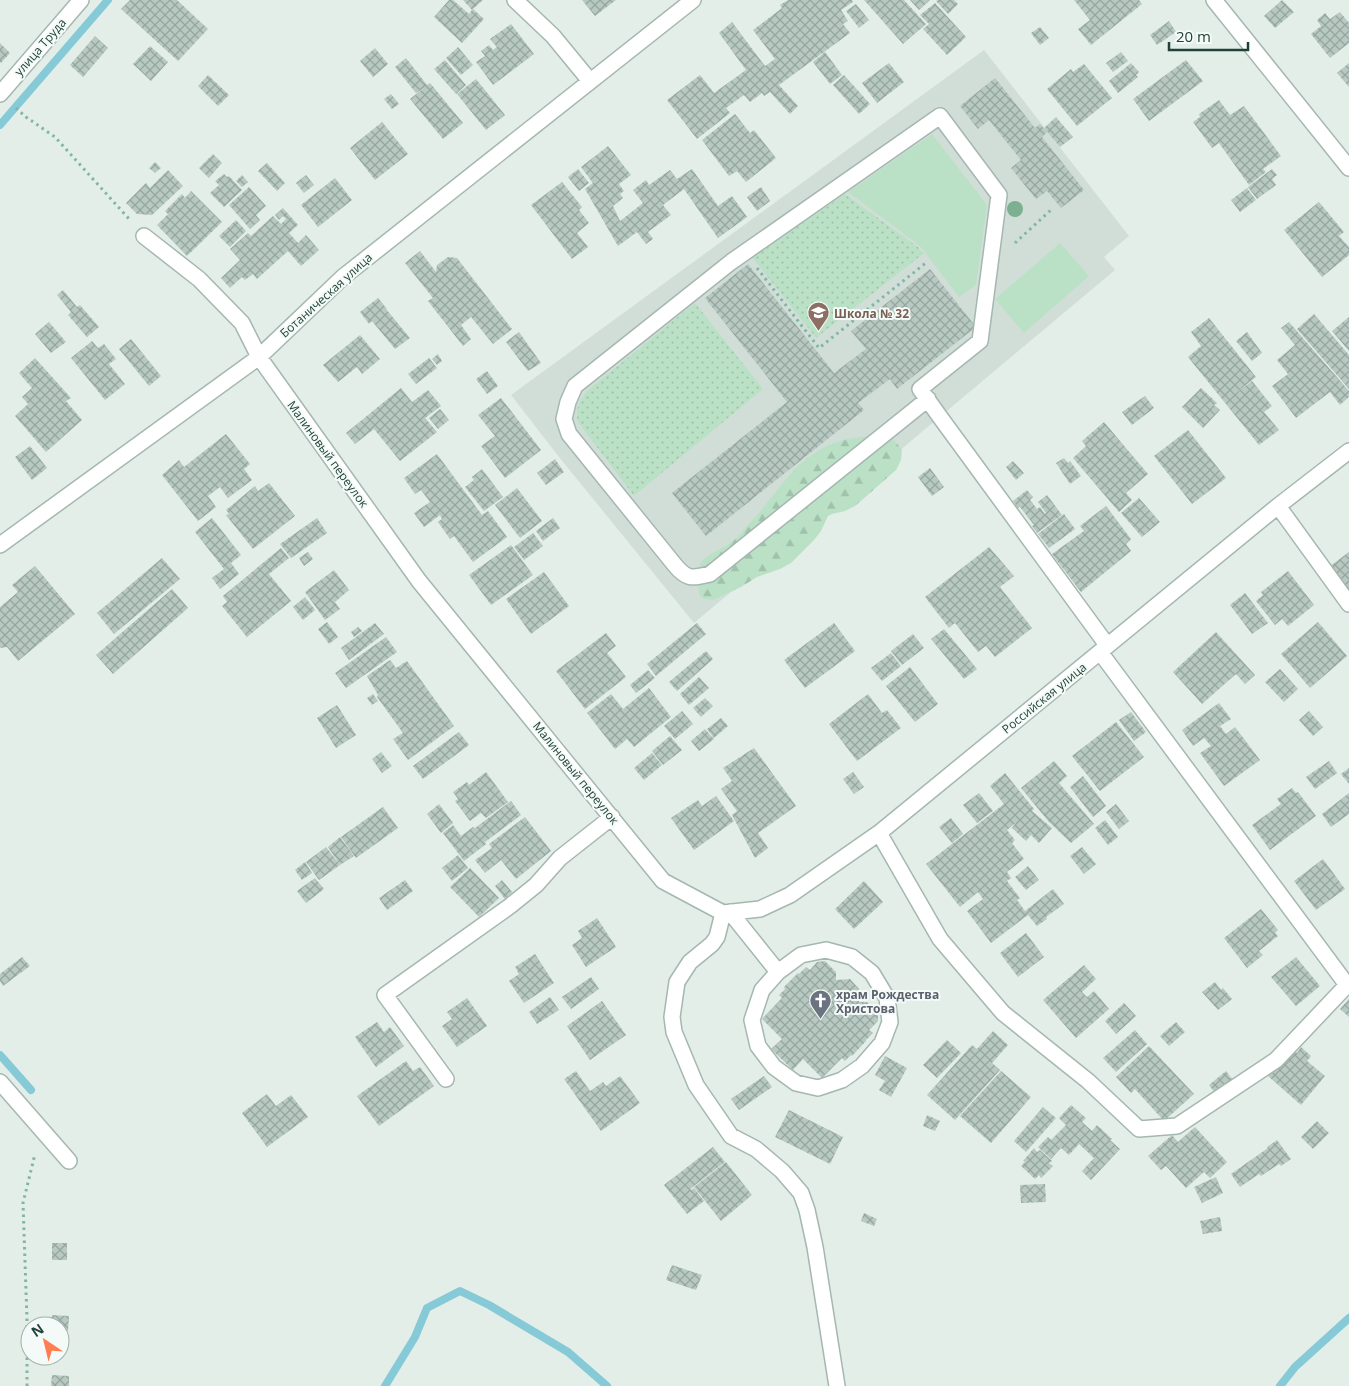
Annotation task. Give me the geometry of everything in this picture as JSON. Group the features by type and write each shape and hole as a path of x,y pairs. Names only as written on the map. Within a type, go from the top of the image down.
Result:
{"street":[{"name":"улица Труда","path":"0,94 81,0"},
{"path":"514,0 553,36 590,81"},
{"name":"Ботаническая улица","path":"0,545 259,357 343,277 693,0"},
{"path":"1214,0 1349,168"},
{"path":"878,834 940,938 1002,1013 1088,1081 1138,1129 1177,1126 1276,1060 1348,984 1104,649 928,399 920,389 980,341 999,195 940,116 730,262 575,386 568,402 564,419 570,434 682,574 696,578 710,574 928,399"},
{"name":"Малиновый переулок","path":"144,236 199,279 242,323 259,357 419,581 663,881 726,912"},
{"name":"Российская улица","path":"726,912 760,909 790,895 878,834 1278,506 1349,451"},
{"path":"1278,506 1349,604"},
{"path":"446,1079 385,995 510,906 536,885 560,858 612,817"},
{"path":"778,972 726,912 717,937 712,944 690,962 677,982 672,1017 674,1032 696,1085 731,1136 756,1148 782,1171 801,1193 815,1246 837,1386"},
{"path":"826,950 852,957 872,973 887,998 890,1022 882,1043 862,1066 842,1080 818,1088 796,1083 774,1067 758,1046 752,1020 762,990 778,972 801,955 826,950"},
{"path":"0,1082 69,1161"}],"path":[{"path":"12,104 26,118 55,137 144,236"},
{"path":"990,265 1052,209"},
{"path":"745,252 820,348 927,262"},
{"path":"27,1386 23,1203 41,1130"}],"shaded area":[{"name":"Школа № 32","path":"984,50 1129,236 1104,257 1115,270 694,623 511,395"}],"green space":[{"path":"932,134 987,205 976,285 959,297 920,246 848,192"},
{"path":"845,194 918,247 923,254 816,338 752,257"},
{"path":"1060,243 1089,276 1024,333 995,299"},
{"path":"695,303 763,389 634,496 578,422 577,408 588,390"},
{"path":"876,435 888,437 895,441 902,450 901,460 896,470 855,506 828,516 821,531 814,540 791,563 757,577 713,600 704,599 699,595 698,573 702,561 738,537 799,465 821,449 834,443"}],"building":[{"path":"130,0 177,0 208,29 178,61 121,9"},
{"path":"449,0 453,0 469,14 472,10 463,0 483,0 473,9 484,19 462,43 434,17"},
{"path":"582,0 616,0 595,16"},
{"path":"788,0 852,0 853,2 841,10 848,21 843,24 850,33 779,85 798,106 790,114 770,92 764,96 762,93 750,102 744,95 726,108 730,113 697,139 667,100 700,75 714,93 746,70 719,33 732,22 765,66 775,59 753,30 782,8 780,5"},
{"path":"864,0 904,0 926,24 903,44"},
{"path":"910,0 930,0 919,10"},
{"path":"954,0 958,4 948,14 936,1"},
{"path":"1074,0 1139,0 1142,4 1091,45 1078,29 1090,20"},
{"path":"1282,0 1294,12 1275,28 1264,16"},
{"path":"935,3 966,37 947,55 923,29 929,24 920,15"},
{"path":"856,4 869,20 859,28 846,11"},
{"path":"1340,12 1349,23 1349,43 1330,58 1311,34 1321,26 1317,20 1325,13 1330,19"},
{"path":"1169,21 1176,32 1157,45 1150,35"},
{"path":"511,24 534,54 493,85 476,62 485,56 481,51 489,45 493,50 497,47 490,39"},
{"path":"1040,27 1049,38 1040,45 1031,33"},
{"path":"95,36 108,48 83,77 70,65"},
{"path":"0,43 10,53 1,63 0,62"},
{"path":"150,46 168,62 151,81 133,64"},
{"path":"458,47 473,65 461,75 446,58"},
{"path":"375,48 388,64 373,77 360,61"},
{"path":"825,52 842,75 830,84 813,62"},
{"path":"1121,52 1128,61 1113,72 1106,63"},
{"path":"406,58 427,85 430,83 463,123 443,139 410,99 424,88 416,93 395,67"},
{"path":"445,60 466,85 456,94 434,69"},
{"path":"1186,60 1203,81 1149,121 1133,99"},
{"path":"889,63 904,82 877,103 862,83"},
{"path":"1131,63 1139,72 1136,75 1138,77 1118,93 1109,81"},
{"path":"1349,63 1349,87 1337,73"},
{"path":"1084,64 1112,98 1077,126 1047,89 1071,69 1073,72"},
{"path":"208,75 229,95 218,106 198,86"},
{"path":"844,75 870,104 859,114 833,85"},
{"path":"995,78 1035,128 1040,124 1047,132 1042,137 1084,190 1061,208 1047,191 1036,199 1011,168 1021,160 989,120 978,129 960,106"},
{"path":"476,79 505,115 486,130 457,94"},
{"path":"391,94 399,104 392,109 384,99"},
{"path":"1219,100 1230,115 1244,106 1281,156 1263,169 1266,172 1249,185 1219,143 1212,148 1193,122 1200,117 1199,114"},
{"path":"735,114 750,133 754,130 776,158 746,182 737,171 729,176 702,140"},
{"path":"1056,117 1073,137 1060,147 1044,128"},
{"path":"382,122 408,154 375,180 350,148"},
{"path":"608,146 631,175 619,184 624,191 620,194 623,198 613,206 620,221 643,203 633,190 646,180 649,185 670,170 677,179 692,169 718,206 732,196 747,217 718,238 684,189 663,205 671,215 648,232 653,239 646,244 637,232 618,246 585,189 593,183 581,167"},
{"path":"213,154 222,163 209,178 199,168"},
{"path":"155,162 161,168 155,173 149,168"},
{"path":"267,163 285,183 277,191 258,171"},
{"path":"578,169 589,183 579,191 568,177"},
{"path":"1272,169 1277,175 1272,179 1276,185 1257,199 1248,187"},
{"path":"168,170 183,186 152,215 137,214 126,203 146,183 150,188"},
{"path":"224,174 227,177 229,176 242,190 224,207 210,193 219,185 215,181"},
{"path":"242,175 248,182 242,187 236,181"},
{"path":"306,175 314,185 304,193 296,183"},
{"path":"335,178 352,200 318,227 301,205"},
{"path":"562,182 582,207 579,210 589,223 577,233 588,247 572,259 531,205"},
{"path":"249,187 266,206 256,215 260,220 250,229 229,205"},
{"path":"761,187 770,201 757,211 747,197"},
{"path":"1247,188 1256,200 1240,212 1231,200"},
{"path":"191,191 222,222 187,256 157,225 168,214 165,211 182,194 185,198"},
{"path":"1319,202 1344,232 1339,236 1349,247 1349,255 1322,277 1284,230"},
{"path":"283,208 298,225 289,233 298,243 306,235 319,250 301,266 288,251 257,279 253,274 245,280 242,277 230,288 221,278 240,260 230,249 248,233 251,236 273,216 281,224 286,219 283,216 279,220 275,215"},
{"path":"236,220 246,231 230,247 219,236"},
{"path":"420,251 436,272 437,265 448,257 457,258 512,329 493,344 471,317 461,325 471,339 463,346 428,301 433,298 405,263"},
{"path":"748,264 834,373 866,349 851,331 930,269 976,327 897,389 890,379 858,403 864,410 706,536 672,493 787,402 705,298"},
{"path":"63,290 77,307 80,305 99,327 87,337 68,315 71,312 57,295"},
{"path":"378,298 410,338 395,349 372,321 369,324 360,312"},
{"path":"1314,314 1349,355 1349,389 1297,329"},
{"path":"1349,317 1349,351 1332,331"},
{"path":"1209,318 1256,377 1232,396 1252,381 1272,406 1264,412 1279,430 1259,445 1188,357 1201,346 1191,332"},
{"path":"49,322 66,342 51,353 35,334"},
{"path":"1289,322 1349,391 1349,397 1340,405 1330,392 1296,418 1272,386 1288,374 1277,360 1295,345 1281,328"},
{"path":"519,332 541,363 528,371 506,342"},
{"path":"1247,332 1262,353 1252,361 1236,341"},
{"path":"360,335 380,359 362,374 357,367 338,382 323,365"},
{"path":"131,339 161,376 149,386 119,349"},
{"path":"92,341 98,348 104,344 116,359 109,364 125,384 105,400 71,358"},
{"path":"438,354 442,361 437,365 432,359"},
{"path":"35,358 71,398 66,401 82,420 46,452 15,416 28,404 22,397 32,388 19,373"},
{"path":"429,358 437,368 416,384 408,374"},
{"path":"487,371 498,386 487,394 476,379"},
{"path":"401,388 412,402 428,390 441,406 425,418 437,432 400,461 374,429 355,444 346,433"},
{"path":"1201,388 1217,403 1214,405 1220,410 1203,428 1182,407"},
{"path":"1145,396 1154,408 1132,425 1122,412"},
{"path":"501,398 541,450 505,478 481,446 495,436 478,415"},
{"path":"440,409 449,420 438,429 429,418"},
{"path":"1104,422 1148,474 1126,493 1132,500 1119,512 1073,458 1086,446 1082,441"},
{"path":"1188,430 1226,478 1192,504 1154,456"},
{"path":"226,434 250,464 244,469 252,480 228,498 220,487 208,496 216,507 198,521 162,475 179,460 184,467"},
{"path":"30,446 47,468 32,480 15,457"},
{"path":"437,454 482,515 488,511 507,537 473,562 454,536 450,539 438,522 442,519 440,515 424,527 414,513 430,502 421,490 415,494 404,478"},
{"path":"1064,458 1068,463 1070,461 1081,476 1070,484 1056,463"},
{"path":"555,459 564,472 546,485 537,473"},
{"path":"1013,461 1024,473 1016,480 1006,467"},
{"path":"930,468 944,487 932,496 918,477"},
{"path":"482,469 503,497 484,511 465,487 474,480 472,477"},
{"path":"269,483 295,516 253,549 226,515 229,514 226,510 255,486 258,491"},
{"path":"517,488 542,521 520,538 495,505"},
{"path":"1027,490 1033,497 1030,500 1037,509 1040,507 1046,513 1038,502 1047,495 1062,515 1037,533 1032,526 1034,525 1013,501"},
{"path":"1139,498 1160,522 1142,537 1121,513"},
{"path":"1106,506 1131,539 1126,544 1131,551 1081,592 1052,554 1084,531 1080,526"},
{"path":"1064,514 1075,529 1049,548 1038,534"},
{"path":"212,518 241,555 231,563 239,574 220,589 212,578 224,569 195,532"},
{"path":"317,518 327,533 291,558 280,544"},
{"path":"553,518 560,528 543,541 536,531"},
{"path":"533,533 543,546 524,560 514,547"},
{"path":"511,545 533,575 491,605 469,575"},
{"path":"989,547 1014,576 1000,587 1032,628 995,657 986,646 978,652 955,623 949,628 925,597"},
{"path":"281,548 289,558 269,574 291,601 247,637 222,606 227,602 223,596"},
{"path":"308,552 313,559 304,566 299,558"},
{"path":"1349,552 1349,590 1347,592 1329,567"},
{"path":"162,558 180,579 114,634 97,613"},
{"path":"35,566 75,614 18,661 7,647 0,648 0,607 18,592 12,585"},
{"path":"334,570 349,590 335,602 340,609 325,620 305,592"},
{"path":"1288,571 1314,605 1288,626 1282,619 1275,625 1256,601 1263,595 1261,592"},
{"path":"544,572 569,606 531,634 506,599"},
{"path":"172,589 188,608 113,674 96,655"},
{"path":"1245,593 1268,623 1252,634 1230,605"},
{"path":"305,597 315,610 303,620 293,607"},
{"path":"327,622 338,637 329,644 318,629"},
{"path":"1318,622 1347,656 1310,688 1281,654"},
{"path":"375,623 384,634 349,660 341,648"},
{"path":"697,623 706,634 656,676 647,664"},
{"path":"834,623 855,651 805,688 784,660"},
{"path":"358,627 362,631 354,637 351,632"},
{"path":"944,629 977,669 964,679 931,639"},
{"path":"1216,632 1255,675 1245,684 1236,674 1202,704 1173,672"},
{"path":"606,633 616,646 607,653 626,677 585,709 556,671"},
{"path":"913,634 924,648 902,665 891,651"},
{"path":"386,637 397,652 346,688 335,673"},
{"path":"706,651 713,659 677,691 669,682"},
{"path":"891,653 901,666 882,681 871,668"},
{"path":"390,660 396,668 407,661 454,726 408,760 393,739 403,733 377,697 378,695 367,676"},
{"path":"910,667 938,704 915,722 886,686"},
{"path":"1280,669 1298,689 1284,702 1265,682"},
{"path":"648,670 655,678 636,693 630,685"},
{"path":"699,677 709,688 689,705 680,694"},
{"path":"649,688 671,717 634,747 627,739 615,749 587,713 611,694 623,709"},
{"path":"373,694 378,701 372,705 367,698"},
{"path":"868,694 882,713 887,710 901,728 857,761 829,724"},
{"path":"705,698 713,706 701,717 693,708"},
{"path":"1219,703 1231,719 1220,726 1226,734 1235,727 1260,760 1224,786 1200,753 1211,746 1204,738 1193,746 1182,730"},
{"path":"337,705 356,735 336,748 317,718"},
{"path":"682,711 693,724 675,739 664,726"},
{"path":"1309,711 1323,727 1313,736 1299,720"},
{"path":"1131,712 1146,732 1134,741 1119,720"},
{"path":"721,718 728,726 714,738 707,729"},
{"path":"1116,722 1144,757 1100,791 1072,756"},
{"path":"705,729 714,739 699,751 691,741"},
{"path":"459,732 469,745 423,779 413,766"},
{"path":"670,736 682,750 663,765 652,751"},
{"path":"754,748 796,806 758,833 768,848 755,858 732,815 737,811 721,789 732,781 723,768"},
{"path":"381,752 392,766 382,773 372,759"},
{"path":"652,753 662,765 644,780 634,768"},
{"path":"1054,761 1067,776 1059,783 1094,824 1071,843 1049,822 1021,788"},
{"path":"1329,761 1337,773 1315,789 1306,777"},
{"path":"1349,768 1349,784 1341,774"},
{"path":"486,772 508,802 486,818 481,813 470,821 455,801 458,799 453,792 467,782 469,785"},
{"path":"853,772 864,787 854,794 843,779"},
{"path":"1005,773 1034,809 1032,811 1052,828 1039,843 1031,835 1026,841 1012,828 1016,823 1007,830 1015,840 1012,843 1024,859 1007,872 1011,878 1007,881 1020,898 1017,900 1025,911 1053,889 1064,904 1037,926 1028,915 991,943 967,911 983,899 978,892 960,907 926,864 1004,804 990,786"},
{"path":"1083,776 1106,806 1093,817 1070,787"},
{"path":"1292,788 1296,793 1298,792 1316,816 1270,850 1252,825 1281,804 1277,799"},
{"path":"979,793 993,811 977,823 963,805"},
{"path":"1349,793 1349,814 1331,827 1322,814"},
{"path":"716,796 734,821 694,850 671,818 698,800 702,806"},
{"path":"511,801 521,815 485,842 486,844 464,861 443,833 453,825 461,836"},
{"path":"439,804 453,823 441,833 427,814"},
{"path":"1116,804 1129,821 1119,829 1106,812"},
{"path":"383,807 398,828 356,858 341,837"},
{"path":"525,817 551,851 516,879 501,860 485,873 475,860 492,848 489,844"},
{"path":"951,818 963,834 952,843 939,827"},
{"path":"1105,820 1118,837 1108,845 1095,828"},
{"path":"340,837 354,856 340,865 328,847"},
{"path":"326,847 340,865 319,880 306,862"},
{"path":"1082,847 1096,864 1084,874 1070,856"},
{"path":"458,855 468,868 452,881 442,868"},
{"path":"1323,859 1345,889 1316,910 1294,881"},
{"path":"305,862 312,873 302,880 295,870"},
{"path":"1028,866 1039,880 1026,890 1015,877"},
{"path":"470,868 499,898 479,917 450,887"},
{"path":"315,878 324,889 306,903 297,891"},
{"path":"405,880 413,891 387,910 379,898"},
{"path":"502,880 512,892 505,899 495,886"},
{"path":"864,881 883,902 854,929 835,909"},
{"path":"1261,909 1278,930 1275,933 1278,936 1259,951 1263,955 1247,968 1224,938"},
{"path":"597,918 616,947 586,967 572,945 582,938 578,931"},
{"path":"1026,933 1044,957 1018,977 1000,953"},
{"path":"535,954 554,983 524,1003 509,981 519,974 515,967"},
{"path":"22,957 30,966 3,986 0,981 0,974"},
{"path":"1296,957 1320,986 1296,1006 1271,977"},
{"name":"храм Рождества Христова","path":"825,961 836,972 836,980 850,979 859,989 859,1002 867,1002 878,1013 878,1021 869,1030 873,1033 852,1056 845,1061 842,1058 822,1078 803,1059 793,1070 771,1049 782,1039 762,1019 782,998 779,995 785,989 784,987 798,973 806,967 810,970 817,962"},
{"path":"1084,965 1096,979 1082,992 1087,997 1094,991 1109,1009 1076,1038 1043,1000"},
{"path":"591,977 599,989 571,1009 562,997"},
{"path":"1215,982 1232,999 1218,1010 1202,992"},
{"path":"550,997 559,1010 537,1024 529,1012"},
{"path":"467,998 487,1026 457,1047 442,1026 452,1019 447,1012"},
{"path":"1349,999 1349,1017 1340,1009"},
{"path":"602,1001 626,1035 590,1060 567,1026"},
{"path":"1124,1003 1136,1016 1116,1034 1105,1021"},
{"path":"377,1022 384,1032 390,1027 404,1046 376,1067 355,1037"},
{"path":"1176,1022 1185,1032 1169,1046 1160,1036"},
{"path":"1135,1030 1147,1044 1116,1072 1103,1058"},
{"path":"993,1031 1008,1045 992,1063 1000,1070 955,1120 927,1095 972,1045 977,1049"},
{"path":"947,1040 961,1053 937,1078 923,1065"},
{"path":"1149,1046 1194,1094 1164,1121 1135,1089 1131,1093 1116,1077"},
{"path":"1301,1047 1311,1056 1307,1061 1325,1076 1301,1105 1268,1076 1292,1048 1297,1053"},
{"path":"885,1056 907,1068 891,1097 879,1090 885,1081 875,1075"},
{"path":"406,1061 413,1071 420,1067 434,1086 379,1126 357,1096"},
{"path":"576,1071 590,1091 603,1082 606,1086 620,1076 640,1103 601,1131 564,1079"},
{"path":"1001,1071 1031,1097 991,1143 960,1116"},
{"path":"1226,1071 1232,1079 1215,1093 1209,1085"},
{"path":"764,1076 772,1087 739,1110 731,1099"},
{"path":"267,1094 276,1106 291,1095 308,1117 267,1147 242,1113"},
{"path":"1071,1105 1086,1118 1082,1122 1092,1131 1097,1125 1120,1149 1091,1180 1082,1171 1094,1158 1079,1144 1069,1155 1061,1148 1051,1159 1038,1147 1048,1137 1051,1140 1066,1125 1059,1118"},
{"path":"1043,1107 1056,1118 1026,1152 1014,1141"},
{"path":"789,1110 843,1137 830,1164 775,1137"},
{"path":"927,1115 940,1121 935,1131 923,1126"},
{"path":"1317,1121 1329,1133 1313,1149 1301,1137"},
{"path":"1195,1127 1227,1162 1210,1178 1204,1172 1186,1188 1166,1166 1161,1170 1148,1156 1172,1135 1178,1142"},
{"path":"1277,1140 1291,1159 1281,1166 1279,1164 1261,1176 1259,1174 1240,1187 1231,1174"},
{"path":"713,1147 725,1162 690,1189 694,1188 704,1201 687,1214 664,1185"},
{"path":"1034,1148 1037,1152 1040,1150 1052,1161 1049,1163 1053,1166 1041,1178 1039,1175 1035,1179 1021,1166"},
{"path":"726,1162 752,1195 721,1221 694,1187"},
{"path":"1216,1177 1223,1193 1202,1203 1194,1187"},
{"path":"1045,1184 1046,1202 1021,1203 1020,1185"},
{"path":"864,1213 877,1219 874,1226 861,1221"},
{"path":"1220,1217 1222,1231 1203,1234 1200,1221"},
{"path":"52,1243 67,1243 67,1260 52,1260"},
{"path":"672,1265 702,1275 696,1290 666,1280"},
{"path":"52,1375 69,1376 69,1386 51,1386"}],"waterway":[{"path":"0,125 108,0"},
{"path":"0,1055 31,1090"},
{"path":"385,1386 415,1337 427,1308 460,1291 489,1305 568,1352 607,1386"},
{"path":"1280,1386 1295,1367 1349,1318"}],"place":[{"name":"Школа № 32","path":"818,332"},
{"name":"храм Рождества Христова","path":"820,1020"}]}
